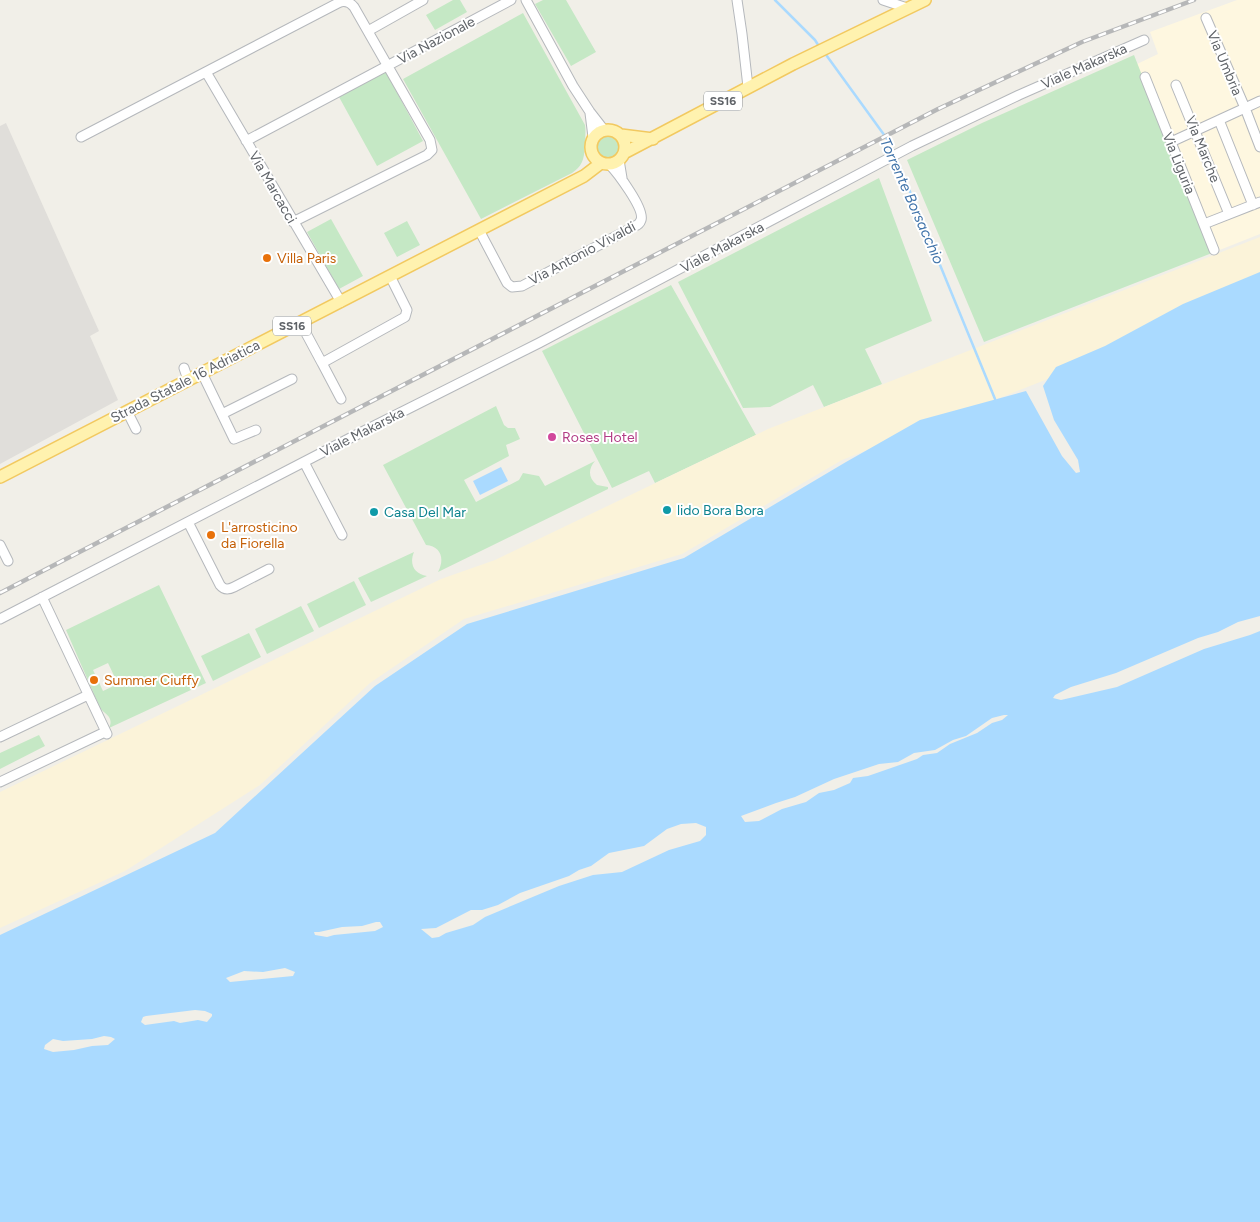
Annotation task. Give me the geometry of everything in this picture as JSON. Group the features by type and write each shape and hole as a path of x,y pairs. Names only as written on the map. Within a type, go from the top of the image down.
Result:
{"main road":[{"name":"Strada Statale 16 Adriatica","path":"0,477 584,176 609,159 653,138 748,87 925,0"},
{"path":"621,135 625,144 609,159 591,147 596,134 604,130 610,130 621,135 653,138"}],"street":[{"path":"368,31 423,0"},
{"name":"Via Nazionale","path":"246,141 511,0"},
{"path":"526,0 562,66 590,112 604,130"},
{"path":"737,0 748,87"},
{"path":"883,0 906,8"},
{"path":"81,137 342,1 347,1 353,5 432,146 430,152 293,222"},
{"name":"Via Umbria","path":"1206,18 1260,147"},
{"name":"Viale Makarska","path":"0,619 539,342 912,146 1014,97 1144,40"},
{"name":"Via Marcacci","path":"206,72 341,302"},
{"name":"Via Liguria","path":"1145,77 1214,250"},
{"name":"Via Marche","path":"1176,84 1229,214"},
{"name":"Via Umbria","path":"1245,108 1260,101"},
{"path":"1171,142 1245,108"},
{"path":"590,112 594,137"},
{"path":"1204,224 1256,203 1219,120"},
{"name":"Via Antonio Vivaldi","path":"479,230 507,283 512,287 520,286 638,224 641,220 640,213 622,178 609,159"},
{"path":"322,363 406,318 407,310 390,276"},
{"path":"300,322 341,399"},
{"path":"184,368 188,380"},
{"path":"202,373 234,440 256,430"},
{"path":"222,414 292,379"},
{"path":"127,411 136,429"},
{"name":"Viale Makarska","path":"304,462 342,536"},
{"path":"188,522 220,584 224,588 232,588 269,569"},
{"path":"0,545 8,561"},
{"path":"0,782 106,733 42,596"},
{"path":"0,737 88,694"}],"shaded area":[{"path":"1237,0 1260,0 1260,234 1212,253 1137,64 1158,54 1150,32"},
{"path":"6,123 99,331 90,336 118,400 0,464 0,126"}],"green space":[{"path":"453,0 460,0 467,12 435,30 426,15"},
{"path":"543,0 566,0 596,52 571,66 535,4"},
{"path":"523,13 585,125 584,157 579,167 572,173 481,219 403,79"},
{"path":"1134,55 1212,253 984,342 907,160 982,123"},
{"path":"386,72 423,141 377,166 339,97"},
{"path":"608,135 616,139 620,147 616,155 608,159 600,155 596,147 600,139"},
{"path":"879,178 932,321 865,349 882,384 824,407 813,385 770,407 743,408 678,282"},
{"path":"331,219 363,276 339,289 307,232"},
{"path":"407,221 420,245 397,257 384,233"},
{"path":"671,285 756,435 655,483 649,471 612,488 542,351"},
{"path":"496,406 504,425 508,428 515,428 520,439 506,445 509,456 464,480 476,502 519,480 523,473 539,476 545,486 595,461 590,470 592,479 597,485 608,487 608,489 438,572 441,562 440,554 435,548 426,545 383,465"},
{"path":"414,552 412,564 414,568 419,573 427,576 371,602 358,578"},
{"path":"354,581 366,605 319,628 307,604"},
{"path":"159,585 206,683 109,728 111,721 100,708 66,630","holes":["108,663 118,684 103,691 93,670"]},
{"path":"301,606 314,631 267,654 255,629"},
{"path":"249,633 261,657 213,681 201,656"},
{"path":"39,735 45,746 0,769 0,753"}],"sand":[{"path":"1260,237 1260,278 1182,326 842,460 682,554 464,619 370,683 260,785 125,871 0,928 0,792 441,579 495,560 768,429"}],"water":[{"path":"1260,272 1260,1222 0,1222 0,935 215,833 375,686 467,624 684,558 920,420 1026,391 1062,456 1076,473 1080,472 1078,460 1054,420 1043,386 1056,367 1105,346 1183,304"},
{"path":"501,467 508,481 480,495 473,481"}],"pier":[{"path":"1260,616 1260,631 1250,635 1204,649 1117,687 1061,700 1053,698 1055,695 1071,687 1116,673 1198,638 1218,632 1238,622"},
{"path":"1008,715 977,733 950,744 937,753 923,755 917,759 868,776 853,778 850,783 834,790 819,793 806,802 782,809 759,821 745,822 741,816 795,797 834,779 879,764 898,762 914,753 935,750 953,740 966,736 992,718"},
{"path":"696,823 706,827 706,835 700,841 669,850 622,872 593,875 559,886 485,917 473,925 439,937 432,938 421,929 436,928 471,910 482,910 498,905 520,893 569,876 591,866 609,853 644,846 667,829 681,824"},
{"path":"380,922 383,927 375,931 327,937 315,935 314,932 362,926"},
{"path":"285,968 295,972 293,976 230,982 226,978 244,971 263,972"},
{"path":"195,1010 205,1011 212,1014 212,1016 207,1022 198,1020 180,1023 174,1021 145,1025 141,1022 143,1017 146,1016"},
{"path":"104,1036 115,1039 108,1045 74,1050 53,1052 44,1049 45,1045 53,1039 63,1041 92,1039"}],"waterway":[{"name":"Torrente Borsacchio","path":"775,0 815,40 820,48"},
{"name":"Torrente Borsacchio","path":"824,52 890,143 995,399"}],"railway":[{"path":"0,593 938,109 1082,42 1194,0"}],"place":[{"name":"Villa Paris","path":"267,258"},
{"name":"Roses Hotel","path":"552,437"},
{"name":"lido Bora Bora","path":"667,510"},
{"name":"Casa Del Mar","path":"374,512"},
{"name":"L'arrosticino da Fiorella","path":"211,535"},
{"name":"Summer Ciuffy","path":"94,680"}]}
